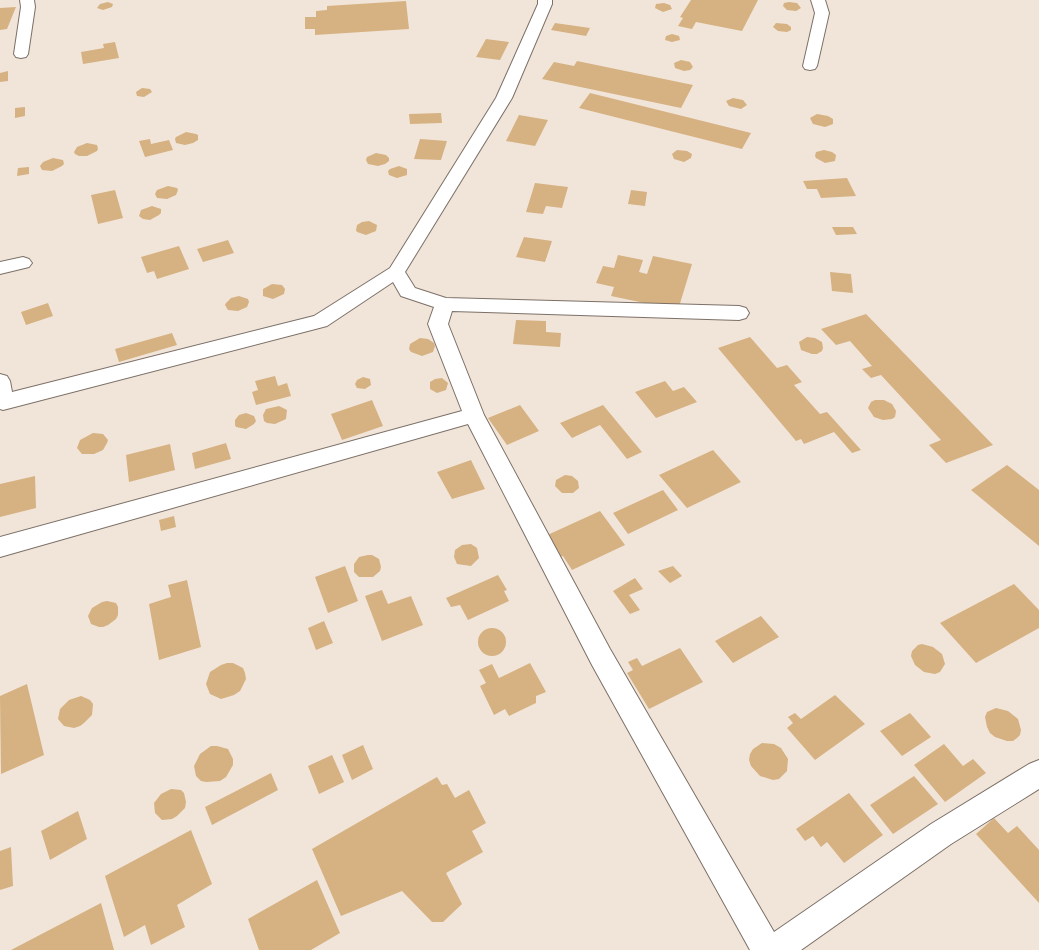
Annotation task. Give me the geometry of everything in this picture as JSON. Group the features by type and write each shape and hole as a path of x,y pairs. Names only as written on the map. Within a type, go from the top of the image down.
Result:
{"street":[{"path":"21,54 28,7 27,0"},
{"path":"0,381 3,402 320,321 396,272 504,98 545,4 545,0"},
{"path":"810,66 822,13 818,0"},
{"path":"0,268 23,263"},
{"path":"396,272 408,292 445,304 739,313"},
{"path":"445,304 438,324 474,415 601,656 767,950"},
{"path":"0,548 474,415"},
{"path":"776,950 941,834 1039,773"}],"building":[{"path":"691,0 758,0 742,31 696,22 692,29 678,26 683,18 680,17"},
{"path":"406,1 409,29 315,35 315,29 305,29 305,17 316,17 316,11 327,10 327,6"},
{"path":"108,2 113,4 112,7 103,10 97,8 100,4"},
{"path":"664,3 670,5 672,9 663,12 655,8 656,4"},
{"path":"784,3 797,3 801,8 796,11 787,10 783,6"},
{"path":"16,7 7,29 0,30 0,8"},
{"path":"555,23 590,28 586,36 551,30"},
{"path":"776,23 787,24 791,27 791,30 787,32 778,31 773,27"},
{"path":"672,34 679,36 680,40 672,42 665,40 666,36"},
{"path":"486,39 509,42 500,60 476,57"},
{"path":"115,42 119,58 83,64 81,52 104,48 103,44"},
{"path":"681,60 690,62 693,67 690,70 684,71 675,68 674,63"},
{"path":"577,61 693,85 681,108 542,79 554,62 574,66"},
{"path":"8,71 8,81 0,82 0,73"},
{"path":"142,88 150,89 152,92 144,97 137,96 136,92"},
{"path":"590,93 751,133 742,149 579,108"},
{"path":"733,98 743,100 747,105 741,109 729,106 726,101"},
{"path":"25,107 25,116 15,118 15,108"},
{"path":"441,113 442,123 410,124 409,114"},
{"path":"817,114 828,116 833,119 833,124 825,127 813,124 810,118"},
{"path":"519,115 548,120 535,146 506,141"},
{"path":"186,132 198,135 198,140 185,145 176,143 176,137"},
{"path":"150,139 151,144 169,140 173,150 145,157 139,141"},
{"path":"420,139 447,141 441,160 414,159"},
{"path":"87,143 97,145 97,151 87,156 79,156 75,154 74,152 77,147"},
{"path":"677,150 687,151 692,154 691,158 684,162 674,159 672,154"},
{"path":"824,150 832,152 836,155 835,161 825,163 816,158 816,152"},
{"path":"376,153 386,155 389,158 389,161 378,166 368,164 366,160 367,157"},
{"path":"53,158 63,160 64,164 52,171 42,170 40,166 43,162"},
{"path":"399,166 407,169 407,175 397,178 389,175 388,171 390,169"},
{"path":"29,167 29,174 17,176 18,168"},
{"path":"847,178 856,196 821,198 817,189 807,189 803,181"},
{"path":"535,183 568,187 562,208 546,206 543,214 526,212"},
{"path":"168,186 177,188 178,190 176,195 167,199 157,198 155,194 157,190"},
{"path":"115,190 123,218 98,224 91,195"},
{"path":"631,190 647,192 645,206 628,204"},
{"path":"152,206 161,209 161,213 159,215 150,220 143,219 139,216 141,210"},
{"path":"369,221 377,225 376,231 366,235 357,232 357,225 362,222"},
{"path":"832,227 853,227 857,234 836,235"},
{"path":"524,237 552,241 545,262 516,257"},
{"path":"228,240 234,253 203,262 197,249"},
{"path":"179,246 189,269 157,279 154,271 147,273 141,257"},
{"path":"618,255 643,260 639,272 647,274 653,256 692,264 678,310 611,296 614,287 596,283 603,266 614,268"},
{"path":"830,272 851,274 853,293 832,291"},
{"path":"272,284 282,285 285,289 284,294 273,299 263,296 263,289"},
{"path":"239,296 248,299 249,302 247,307 238,311 228,310 225,305 226,303 231,298"},
{"path":"48,303 53,316 26,325 21,312"},
{"path":"866,314 993,445 946,463 929,445 941,440 881,375 871,378 862,369 872,366 850,341 836,345 821,329"},
{"path":"516,320 546,321 546,332 561,333 560,347 513,344"},
{"path":"172,333 177,345 119,362 115,349"},
{"path":"750,337 777,368 787,365 802,382 794,385 820,414 827,412 861,450 852,453 834,432 804,444 801,439 796,441 718,348"},
{"path":"807,337 815,338 822,342 822,351 817,354 812,354 801,350 799,342"},
{"path":"420,338 428,339 434,343 435,346 433,352 422,356 411,352 409,349 410,344"},
{"path":"275,376 278,386 287,383 291,396 256,405 252,392 258,390 255,381"},
{"path":"363,377 370,379 371,385 365,389 357,388 355,384 357,380"},
{"path":"442,378 448,383 446,390 437,393 430,389 430,382 435,379"},
{"path":"665,381 673,391 684,387 697,402 656,418 635,392"},
{"path":"372,400 383,426 342,440 331,414"},
{"path":"875,400 884,400 892,404 896,411 895,417 892,419 883,420 874,417 868,408 871,402"},
{"path":"520,405 539,431 507,445 488,418"},
{"path":"603,405 642,452 627,459 600,425 572,438 560,423"},
{"path":"279,406 287,410 286,419 275,424 264,421 263,415 266,409"},
{"path":"246,413 254,416 256,421 254,424 246,429 236,427 235,420 239,415"},
{"path":"93,433 103,434 108,440 107,443 103,450 94,454 82,454 77,448 80,440"},
{"path":"226,443 231,459 195,469 192,453"},
{"path":"170,444 175,470 129,482 126,455"},
{"path":"713,450 741,482 687,508 659,475"},
{"path":"471,460 485,489 452,499 437,472"},
{"path":"1007,465 1039,490 1039,546 971,490"},
{"path":"565,475 572,476 578,481 579,488 573,493 562,493 555,486 556,480"},
{"path":"35,476 36,508 0,517 0,484"},
{"path":"663,490 678,510 628,534 613,513"},
{"path":"600,511 625,545 572,570 563,556 557,558 543,537"},
{"path":"174,516 176,527 161,531 159,520"},
{"path":"471,544 477,548 479,558 471,566 457,564 454,557 455,550 462,545"},
{"path":"372,555 379,559 381,567 380,571 373,577 359,577 354,572 354,564 359,557"},
{"path":"345,566 358,601 328,613 315,577"},
{"path":"673,566 682,576 670,583 658,571"},
{"path":"498,575 507,590 504,591 509,601 468,620 460,605 451,607 446,598"},
{"path":"635,578 643,589 629,595 640,610 630,614 613,591"},
{"path":"187,580 201,647 159,660 149,604 171,597 168,585"},
{"path":"1014,584 1039,610 1039,628 976,663 940,623"},
{"path":"382,590 388,604 411,596 423,625 382,641 365,596"},
{"path":"107,601 116,603 118,607 118,615 116,619 103,627 91,624 88,616 92,608 102,602"},
{"path":"761,616 779,637 733,663 715,641"},
{"path":"324,621 333,643 316,650 308,628"},
{"path":"492,628 502,632 506,642 502,652 492,656 482,652 478,642 482,632"},
{"path":"922,644 933,647 942,654 945,664 940,672 935,674 924,672 915,665 911,656 912,651 918,645"},
{"path":"680,648 703,682 649,709 627,673 633,670 628,662 637,658 642,666"},
{"path":"227,663 233,663 243,668 246,679 240,691 234,695 221,699 210,694 206,684 210,672"},
{"path":"530,663 546,692 536,696 536,703 509,716 505,709 494,715 480,686 486,683 479,670 492,664 499,678"},
{"path":"27,684 44,755 1,774 0,696"},
{"path":"835,695 865,724 815,760 787,728 793,723 788,717 795,713 801,719"},
{"path":"81,696 90,700 93,704 92,715 80,726 74,728 64,726 58,719 60,709 69,700"},
{"path":"996,708 1008,711 1018,719 1021,730 1020,735 1013,741 1007,741 995,737 990,733 985,717 987,712"},
{"path":"910,713 931,737 902,756 880,731"},
{"path":"762,743 774,744 781,748 788,759 787,771 779,779 773,780 760,776 751,766 749,760 750,754 753,749"},
{"path":"944,744 963,766 973,759 986,773 945,802 914,765"},
{"path":"363,745 373,769 352,780 342,755"},
{"path":"211,746 228,749 233,759 233,765 226,777 220,781 201,781 196,776 194,766 200,754"},
{"path":"332,755 344,782 319,794 308,766"},
{"path":"271,773 278,790 212,825 205,807"},
{"path":"914,776 938,804 893,834 870,805"},
{"path":"437,777 442,785 447,784 455,798 469,790 486,823 472,831 483,852 446,873 462,904 443,922 432,922 402,891 341,916 312,849"},
{"path":"171,789 181,790 184,793 186,802 185,808 172,819 162,820 155,813 154,803 161,794"},
{"path":"849,793 883,835 844,863 827,842 821,847 813,836 805,841 796,829"},
{"path":"78,811 87,839 50,860 41,831"},
{"path":"994,818 1008,833 1017,826 1039,850 1039,903 976,834"},
{"path":"191,830 212,884 177,905 185,927 151,945 145,925 124,937 105,876"},
{"path":"11,847 13,886 0,890 0,851"},
{"path":"317,880 340,933 311,950 259,950 248,919"},
{"path":"101,903 114,950 11,950"}]}
